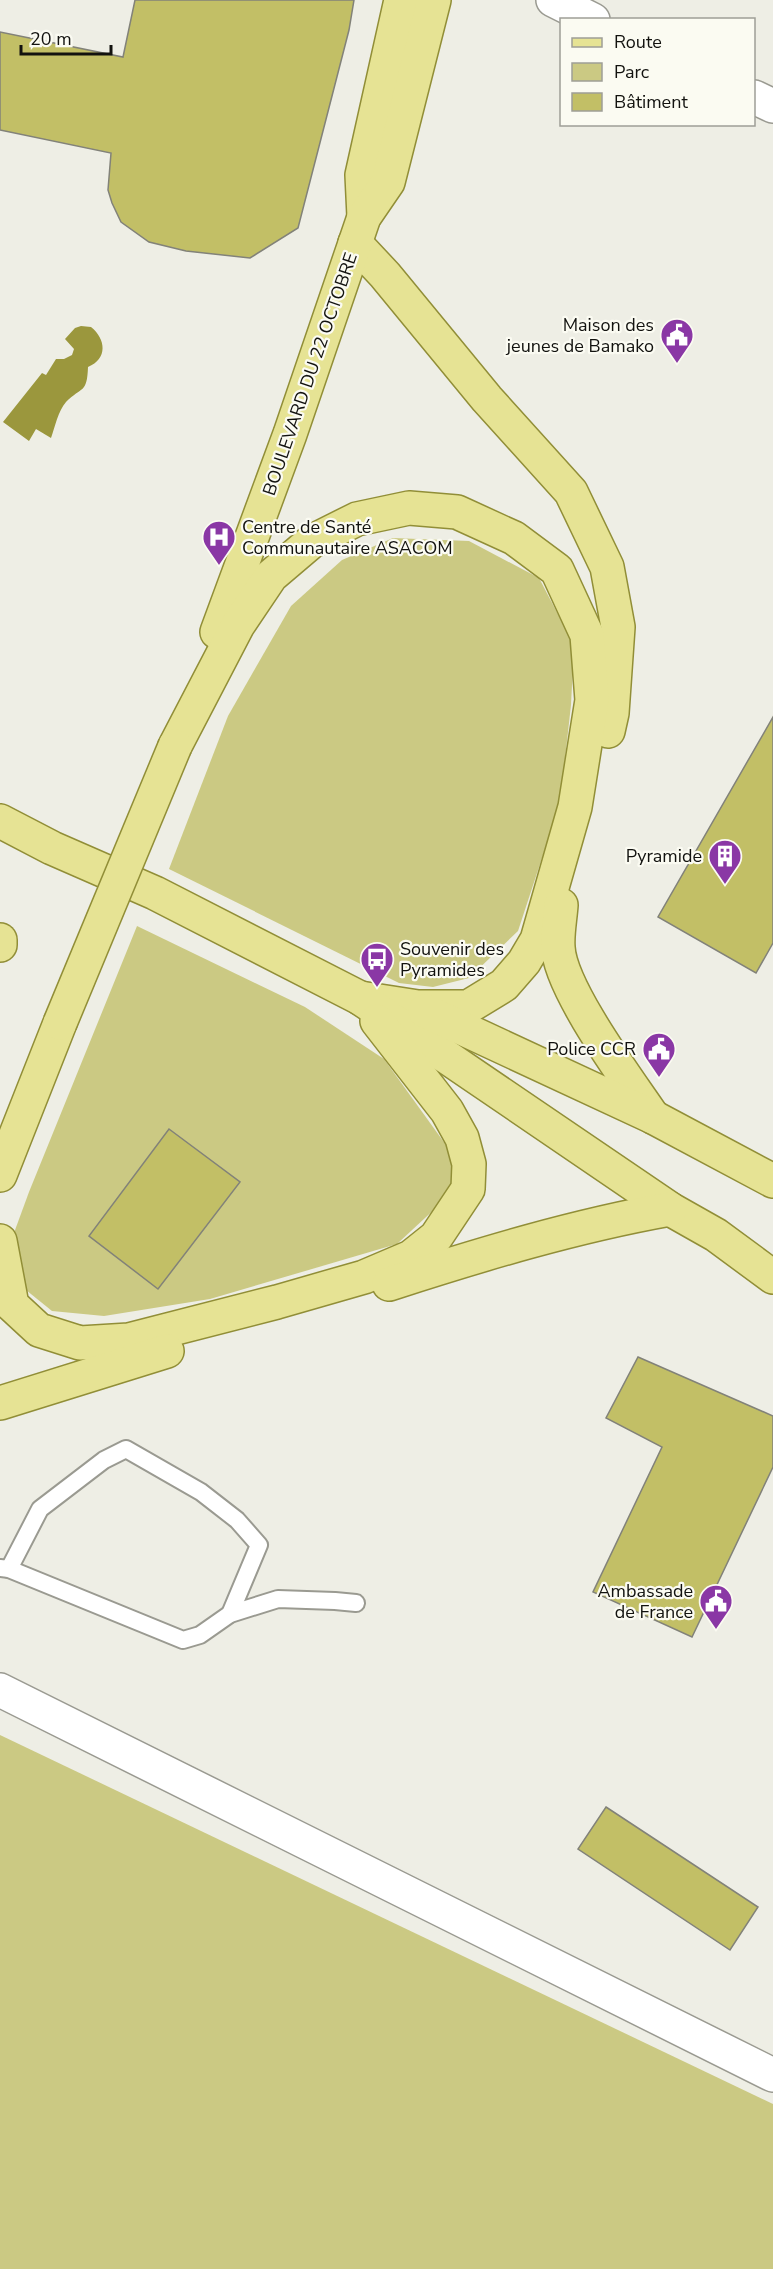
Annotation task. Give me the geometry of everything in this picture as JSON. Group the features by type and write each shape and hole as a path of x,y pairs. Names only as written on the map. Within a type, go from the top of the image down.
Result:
{"main road":[{"path":"401,0 362,174 360,230 385,275 487,399 571,492 607,567 618,627 612,713 590,812 561,902 558,948 567,977 582,1008 653,1118"},
{"name":"BOULEVARD DU 22 OCTOBRE","path":"175,746 290,434 360,230 388,182 434,0"},
{"path":"0,1175 60,1023 175,746 238,625 271,576 311,542 357,519 409,508 457,512 514,538 557,570 587,635 592,700 575,807 537,940 524,962 504,985 468,1007 418,1007 360,998"},
{"path":"0,821 52,848 155,893 360,998 670,1209 716,1235 773,1278"},
{"path":"0,940 0,945"},
{"path":"0,1241 12,1305 39,1330 80,1343 129,1340 277,1302 364,1277 411,1257 436,1237 468,1189 469,1164 462,1138 447,1111 360,998"},
{"path":"418,1007 653,1118 773,1181"},
{"path":"0,1402 486,1253 618,1218 670,1209"}],"street":[{"path":"553,0 589,18"},
{"path":"755,98 773,106"},
{"path":"0,1690 773,2075"}],"lane":[{"path":"230,1614 259,1545 237,1520 201,1492 126,1449 104,1460 40,1509 5,1569 183,1640 200,1635 230,1614 278,1599 335,1600 356,1603"}],"green space":[{"path":"393,538 469,541 539,578 574,645 571,705 560,803 518,931 469,978 433,987 399,983 169,869 228,716 291,606 342,560"},
{"path":"137,926 305,1007 384,1059 451,1152 453,1192 397,1244 210,1299 104,1316 52,1311 26,1290 11,1241"},
{"path":"0,1735 773,2104 773,2269 0,2269"}],"shaded area":[{"path":"91,327 100,337 102,354 88,367 83,389 63,406 51,438 36,429 29,441 3,422 42,373 46,375 56,359 64,359 72,355 74,349 65,339 75,328"}],"building":[{"path":"135,0 354,0 349,30 298,228 250,258 186,251 149,242 121,222 112,203 108,190 111,153 0,130 0,32 123,57"},
{"name":"Pyramide","path":"773,717 773,943 756,973 658,917"},
{"path":"169,1129 240,1182 158,1289 89,1236"},
{"path":"638,1357 773,1416 773,1467 692,1637 593,1592 662,1447 606,1418"},
{"path":"606,1807 758,1907 730,1950 578,1849"}],"place":[{"name":"Maison des jeunes de Bamako","path":"677,364"},
{"name":"Centre de Santé Communautaire ASACOM","path":"219,566"},
{"name":"Pyramide","path":"725,885"},
{"name":"Souvenir des Pyramides","path":"377,988"},
{"name":"Police CCR","path":"659,1078"},
{"name":"Ambassade de France","path":"716,1630"}]}
